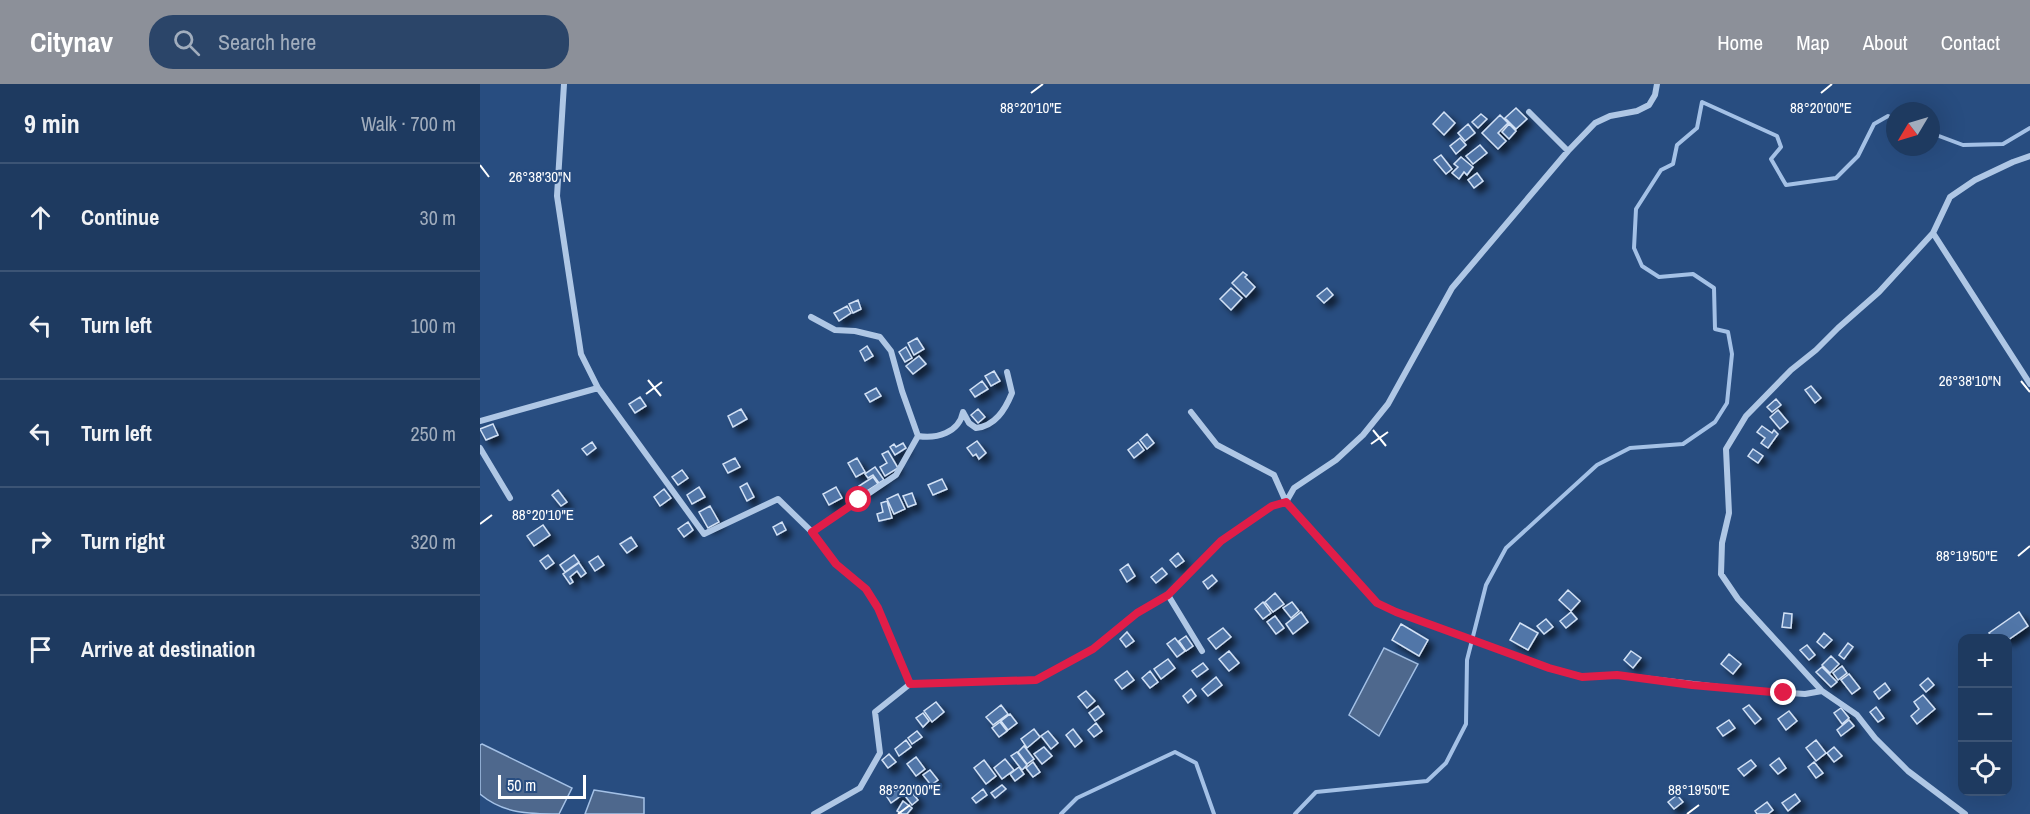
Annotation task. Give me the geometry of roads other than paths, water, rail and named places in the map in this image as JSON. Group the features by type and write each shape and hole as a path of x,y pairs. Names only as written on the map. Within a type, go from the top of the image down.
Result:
{"street":[{"path":"564,84 557,196 582,354 598,388 704,534 778,499 812,532 836,564 866,589 878,608 910,684"},
{"path":"814,814 860,788 880,753 875,712 910,684 1036,680 1093,649 1137,613 1168,595 1221,541 1272,506 1286,502 1294,488 1336,460 1363,435 1388,404 1452,288 1568,151 1595,123 1610,116 1637,111 1649,105 1655,95 1657,84"},
{"path":"1528,112 1568,151"},
{"path":"1965,814 1908,771 1857,716 1822,691 1738,599 1721,574 1722,543 1729,513 1726,449 1746,416 1791,370 1879,292 1933,233 1950,197 1975,180 2030,156"},
{"path":"1933,233 2030,384"},
{"path":"811,317 835,330 855,331 880,337 891,351 918,436 896,475 812,532"},
{"path":"918,436 930,438 947,433 959,424 963,412 969,423 976,428 986,427 999,417 1012,393 1006,372"},
{"path":"480,421 598,388"},
{"path":"1191,412 1217,445 1274,475 1286,502 1377,603 1396,612 1549,668 1582,677 1617,675 1692,685 1784,693 1805,694 1822,691"},
{"path":"480,448 510,498"},
{"path":"1168,595 1202,651"}],"water":[{"path":"1384,648 1418,664 1379,736 1349,715"},
{"path":"480,745 572,788 559,814 517,812 498,806 480,794"},
{"path":"594,790 644,798 644,814 585,814"}],"waterway":[{"path":"1295,814 1316,792 1427,781 1446,763 1466,724 1467,660 1486,585 1506,548 1597,465 1630,448 1683,444 1715,422 1727,403 1732,354 1728,332 1715,329 1714,288 1693,274 1659,277 1642,266 1634,248 1636,209 1661,170 1673,164 1677,145 1697,128 1702,102 1777,136 1781,147 1771,159 1786,185 1836,178 1858,156 1874,124 1886,117"},
{"path":"1940,136 1963,145 2003,144 2030,128"},
{"path":"1061,814 1077,798 1175,752 1196,763 1214,814"}]}
